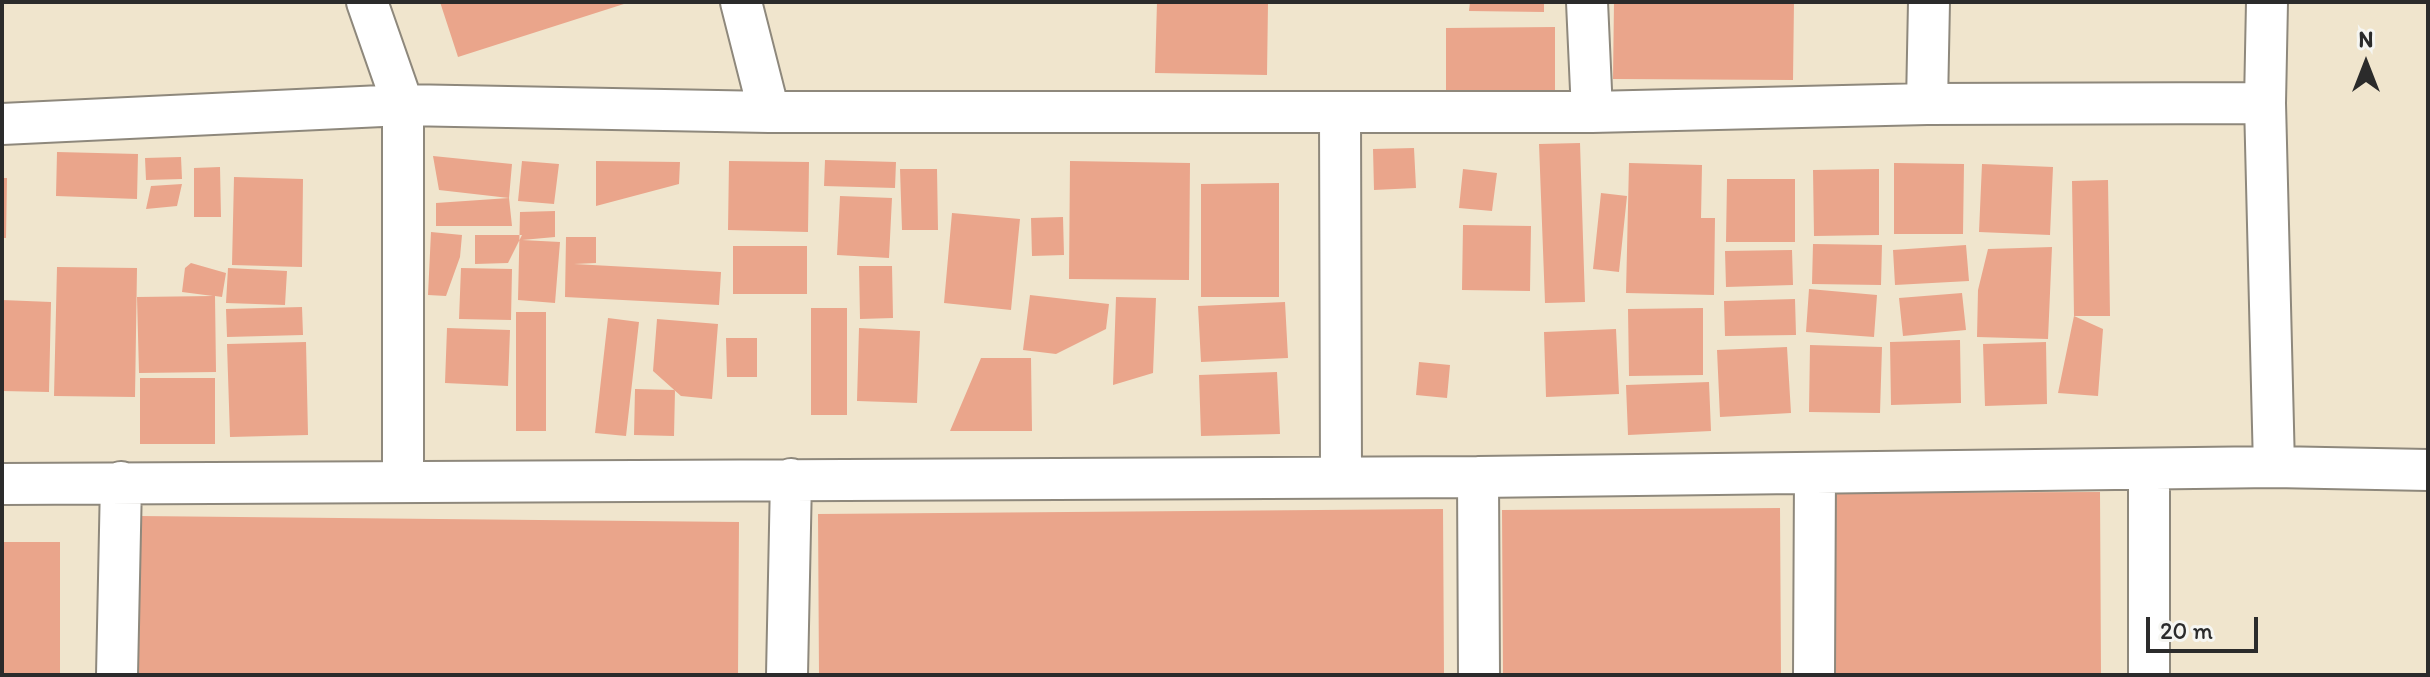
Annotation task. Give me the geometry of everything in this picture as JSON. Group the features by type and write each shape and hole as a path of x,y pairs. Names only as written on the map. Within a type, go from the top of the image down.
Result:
{"street":[{"path":"367,2 403,105 403,480"},
{"path":"741,2 769,112"},
{"path":"1587,2 1592,112"},
{"path":"1927,104 1929,2"},
{"path":"2267,2 2265,103 2274,467"},
{"path":"2,124 403,105 769,112 1592,112 1927,104 2265,103"},
{"path":"1340,112 1341,477"},
{"path":"2,484 1478,477 2149,471 2274,467 2428,470"},
{"path":"2149,471 2149,675"},
{"path":"1814,675 1815,474"},
{"path":"1478,477 1479,675"},
{"path":"787,675 791,479"},
{"path":"117,675 121,482"}],"building":[{"path":"440,2 627,2 627,3 458,57"},
{"path":"1157,2 1268,3 1267,75 1155,73"},
{"path":"1470,2 1544,2 1544,12 1469,11"},
{"path":"1614,2 1794,2 1793,80 1613,79"},
{"path":"1555,27 1555,99 1446,99 1446,28"},
{"path":"1580,143 1585,302 1545,303 1539,144"},
{"path":"1414,148 1416,188 1374,190 1373,149"},
{"path":"57,152 138,154 137,199 56,196"},
{"path":"433,156 512,164 509,198 439,190"},
{"path":"181,157 182,179 146,180 145,158"},
{"path":"825,160 896,162 895,188 824,186"},
{"path":"522,161 559,164 554,204 518,201"},
{"path":"596,161 680,162 679,184 596,206"},
{"path":"729,161 809,162 808,232 728,230"},
{"path":"1070,161 1190,163 1189,280 1069,279"},
{"path":"1629,163 1702,165 1701,218 1715,218 1714,295 1626,293"},
{"path":"1894,163 1964,164 1963,234 1894,234"},
{"path":"1982,164 2053,167 2050,235 1979,232"},
{"path":"220,167 221,217 194,217 194,168"},
{"path":"900,169 937,169 938,230 902,230"},
{"path":"1463,169 1497,173 1492,211 1459,208"},
{"path":"1879,169 1879,235 1814,236 1813,170"},
{"path":"234,177 303,179 302,267 232,265"},
{"path":"2,178 7,178 6,238 2,238"},
{"path":"1727,179 1795,179 1795,242 1726,242"},
{"path":"2108,180 2110,316 2074,316 2072,181"},
{"path":"1279,183 1279,297 1201,297 1201,184"},
{"path":"182,184 177,206 146,209 151,186"},
{"path":"1601,193 1627,196 1619,272 1593,269"},
{"path":"840,196 892,198 889,258 837,255"},
{"path":"509,198 512,226 436,226 436,203"},
{"path":"555,211 555,237 522,240 560,242 555,303 518,300 520,212"},
{"path":"952,213 1020,219 1011,310 944,303"},
{"path":"1063,217 1064,255 1032,256 1031,218"},
{"path":"1463,225 1531,226 1530,291 1462,290"},
{"path":"431,232 462,235 460,257 446,296 428,295"},
{"path":"475,235 522,235 508,263 475,264"},
{"path":"566,237 596,237 596,263 574,264 721,272 719,305 565,297"},
{"path":"1813,244 1882,245 1881,285 1812,284"},
{"path":"1966,245 1969,281 1895,285 1893,250"},
{"path":"733,246 807,246 807,294 733,294"},
{"path":"2052,247 2048,339 1977,337 1978,290 1988,249"},
{"path":"1792,250 1793,285 1726,287 1725,251"},
{"path":"191,263 226,273 222,297 215,296 216,372 139,373 137,297 213,296 182,292 185,268"},
{"path":"859,266 892,266 893,318 860,319"},
{"path":"57,267 137,268 135,397 54,396"},
{"path":"228,268 287,271 285,305 226,303"},
{"path":"461,268 512,269 511,320 459,319"},
{"path":"1809,289 1877,295 1874,337 1806,332"},
{"path":"1962,293 1966,330 1903,336 1899,298"},
{"path":"1030,295 1109,304 1106,329 1056,354 1023,350"},
{"path":"1116,297 1156,298 1153,373 1113,385"},
{"path":"1795,299 1796,335 1725,336 1724,301"},
{"path":"2,300 51,302 49,392 2,391"},
{"path":"1285,302 1288,358 1201,362 1198,306"},
{"path":"302,307 303,335 227,337 226,309"},
{"path":"811,308 847,308 847,415 811,415"},
{"path":"1703,308 1703,375 1629,376 1628,309"},
{"path":"516,312 546,312 546,431 516,431"},
{"path":"2074,316 2103,329 2098,396 2058,393"},
{"path":"608,318 639,322 626,436 595,433"},
{"path":"657,319 718,324 712,399 681,396 653,371"},
{"path":"447,328 510,330 508,386 445,383"},
{"path":"859,328 920,331 917,403 857,401"},
{"path":"1616,329 1619,394 1546,397 1544,332"},
{"path":"726,338 757,338 757,377 727,377"},
{"path":"1960,340 1961,403 1891,405 1890,342"},
{"path":"306,342 308,435 230,437 227,344"},
{"path":"2046,342 2047,404 1985,406 1983,344"},
{"path":"1810,345 1882,347 1880,413 1809,412"},
{"path":"1787,347 1791,413 1720,417 1717,350"},
{"path":"981,358 1031,358 1032,431 950,431"},
{"path":"1419,362 1450,365 1447,398 1416,395"},
{"path":"1277,372 1280,434 1201,436 1199,375"},
{"path":"140,378 215,378 215,444 140,444"},
{"path":"1709,382 1711,431 1628,435 1626,385"},
{"path":"635,389 675,390 674,436 634,435"},
{"path":"2100,492 2101,675 1836,675 1835,493"},
{"path":"1780,508 1781,675 1503,675 1502,510"},
{"path":"1443,509 1444,675 819,675 818,514"},
{"path":"139,516 739,522 738,675 138,675"},
{"path":"2,542 60,542 60,675 2,675"}]}
